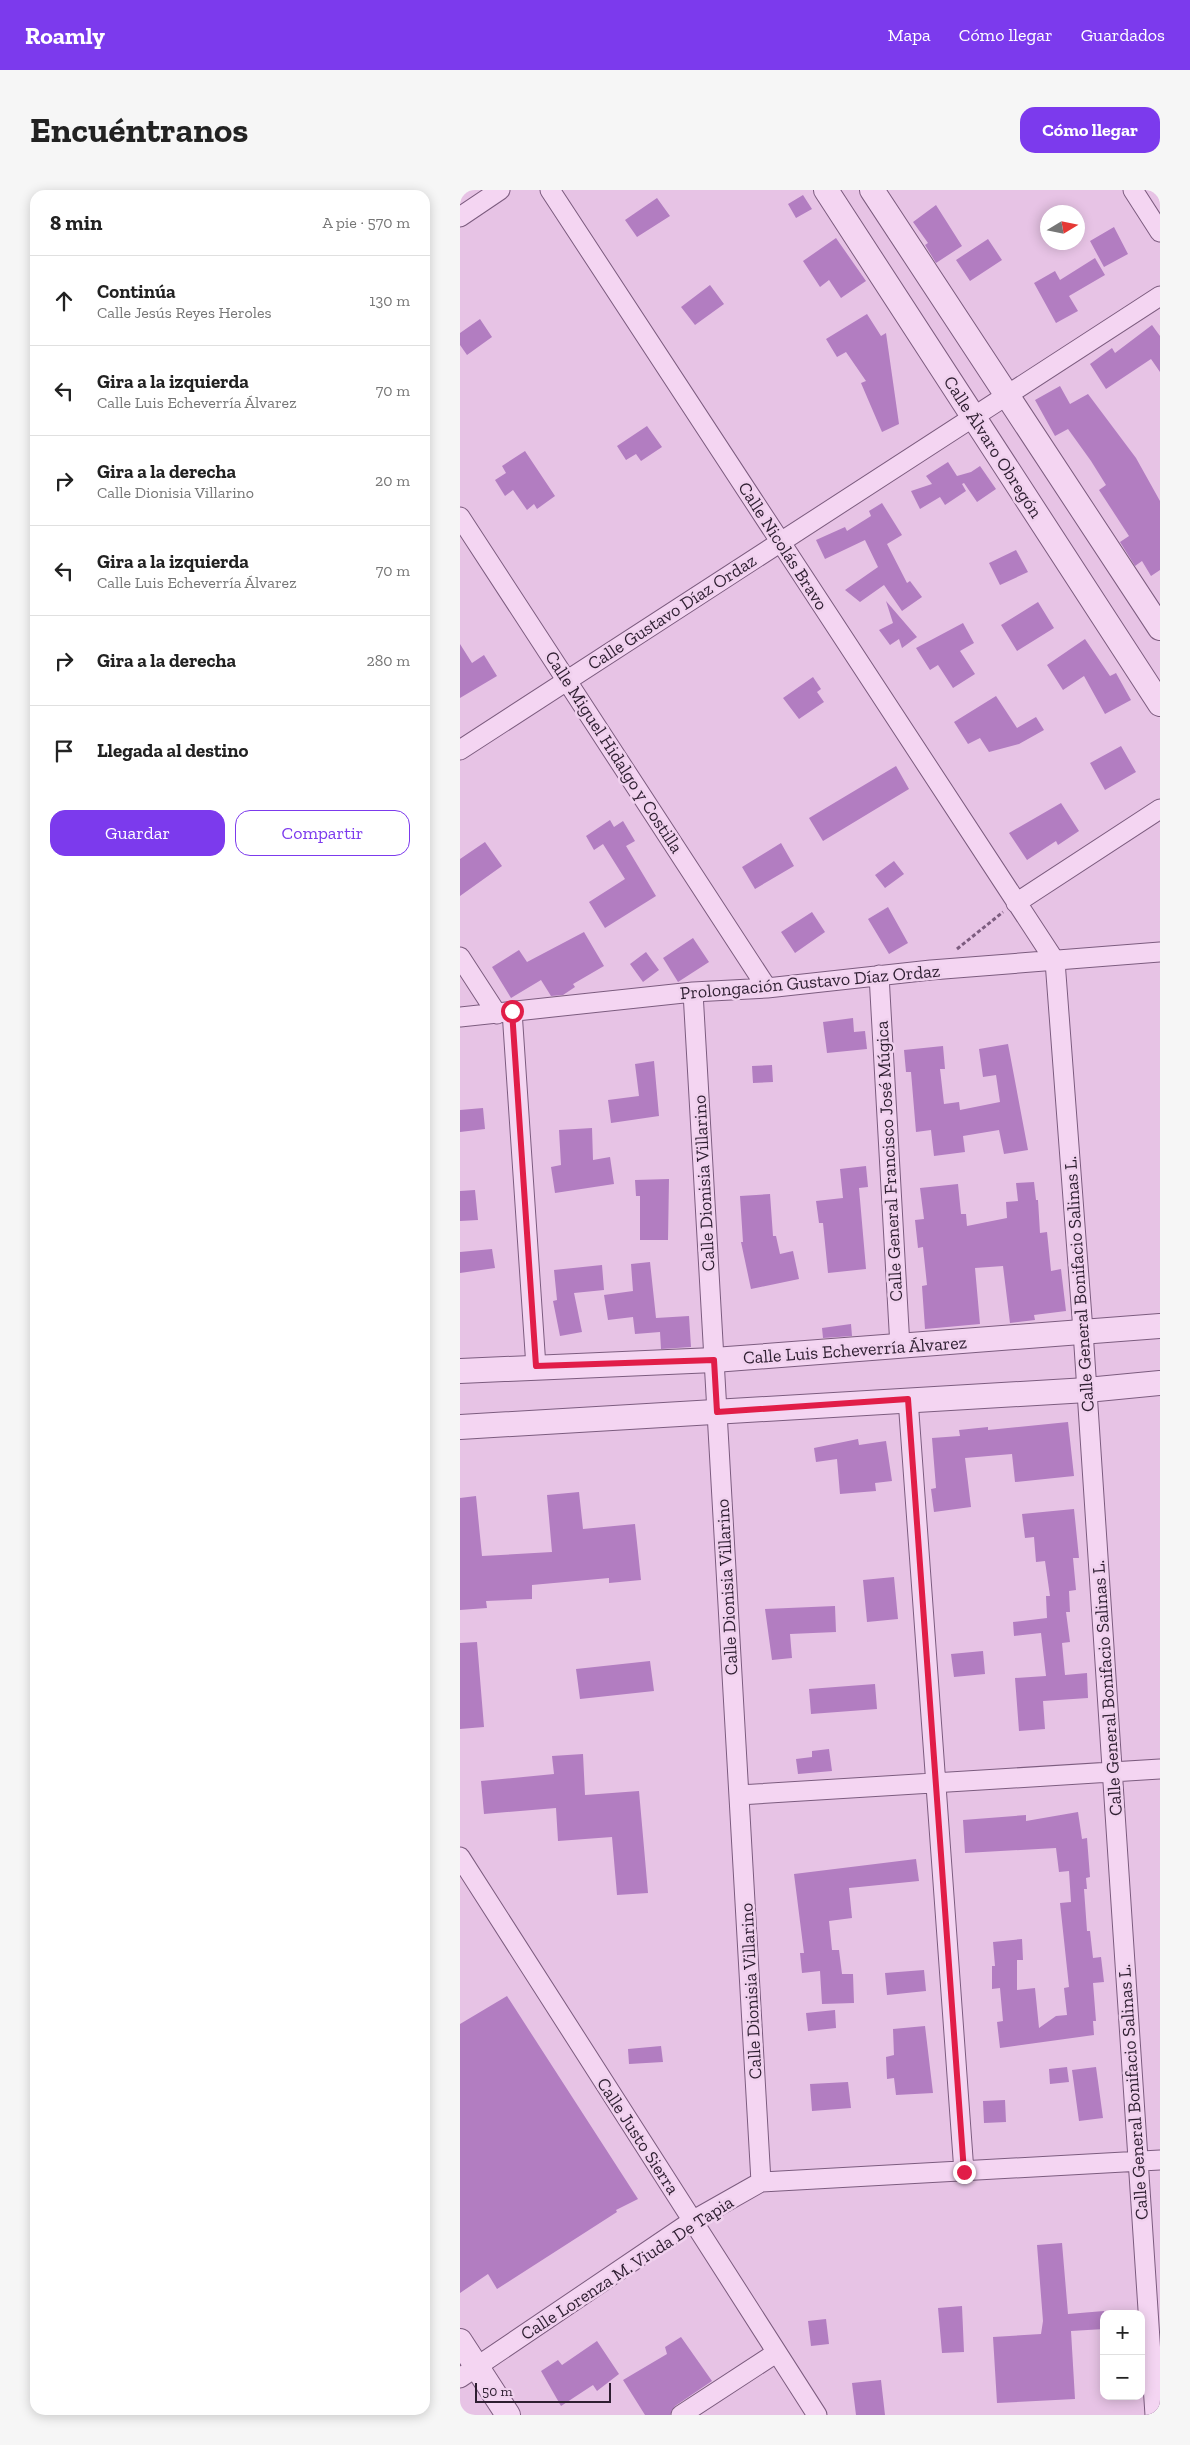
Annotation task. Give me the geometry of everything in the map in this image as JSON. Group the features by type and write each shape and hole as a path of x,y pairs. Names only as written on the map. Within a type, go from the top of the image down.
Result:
{"street":[{"path":"460,217 500,190"},
{"name":"Calle Nicolás Bravo","path":"550,190 1055,961"},
{"name":"Calle Álvaro Obregón","path":"826,190 1160,704"},
{"path":"872,190 1160,628"},
{"path":"1133,190 1160,232"},
{"name":"Calle Gustavo Díaz Ordaz","path":"460,750 1160,296"},
{"name":"Calle Miguel Hidalgo y Costilla","path":"460,517 767,988"},
{"path":"1016,903 1160,809"},
{"name":"Prolongación Gustavo Díaz Ordaz","path":"460,1017 693,992 767,988 931,970 1160,952"},
{"path":"460,957 505,1012 536,1366"},
{"name":"Calle General Bonifacio Salinas L.","path":"1055,961 1083,1331 1154,2415"},
{"name":"Calle General Francisco José Múgica","path":"879,976 900,1347"},
{"name":"Calle Dionisia Villarino","path":"693,992 762,2182"},
{"name":"Calle Luis Echeverría Álvarez","path":"460,1371 536,1366 714,1360 1160,1326"},
{"path":"460,1427 908,1399 1087,1390 1160,1383"},
{"path":"908,1399 964,2172"},
{"path":"739,1795 1160,1769"},
{"name":"Calle Justo Sierra","path":"460,1857 817,2415"},
{"name":"Calle Lorenza M. Viuda De Tapia","path":"468,2372 692,2221 762,2182 1160,2160"},
{"path":"460,2341 468,2372 508,2415"},
{"path":"681,2415 776,2353"}],"path":[{"path":"931,970 1016,903"}],"building":[{"path":"803,195 812,209 796,218 788,204"},
{"path":"657,198 670,216 637,237 625,220"},
{"path":"936,205 962,246 936,263 925,245 928,243 913,222"},
{"path":"1114,227 1128,254 1104,267 1090,241"},
{"path":"836,238 866,281 841,298 829,280 820,287 803,261"},
{"path":"988,239 1002,260 970,281 956,260"},
{"path":"1095,258 1105,275 1069,296 1078,311 1056,323 1034,283 1055,271 1060,280"},
{"path":"710,285 724,304 695,325 681,307"},
{"path":"867,314 881,336 886,333 899,424 882,432 861,383 866,381 846,352 837,357 826,339"},
{"path":"480,319 492,337 467,355 460,345 460,333"},
{"path":"1152,325 1160,336 1160,372 1151,359 1106,389 1090,364 1112,348 1115,353"},
{"path":"1060,386 1070,404 1088,394 1136,458 1160,501 1160,570 1151,576 1142,561 1135,566 1120,542 1129,536 1099,490 1106,485 1091,461 1068,429 1055,436 1035,400"},
{"path":"647,426 662,447 641,461 636,454 626,460 617,446"},
{"path":"525,451 555,496 537,509 534,504 527,510 513,490 505,496 495,480 506,473 502,466"},
{"path":"948,462 957,476 971,472 980,466 996,489 977,502 964,483 962,484 966,491 945,505 940,497 920,509 911,491 932,484 926,476"},
{"path":"882,503 902,535 887,544 907,583 910,581 922,597 902,611 884,585 860,602 845,590 878,567 865,540 825,559 816,540 845,527 847,531 871,516 869,511"},
{"path":"1016,550 1028,572 1000,585 989,563"},
{"path":"886,601 917,637 902,648 899,639 890,645 879,630 893,623"},
{"path":"1038,602 1054,628 1017,651 1001,625"},
{"path":"963,623 974,643 960,651 975,674 953,688 938,665 930,670 916,648"},
{"path":"1085,639 1110,676 1116,673 1131,700 1105,714 1084,676 1063,690 1047,665"},
{"path":"460,644 472,663 484,655 497,676 460,698"},
{"path":"813,677 821,689 817,692 824,702 799,719 783,698"},
{"path":"996,696 1017,728 1036,717 1044,730 1019,744 989,752 980,738 968,744 954,722"},
{"path":"1121,746 1136,772 1105,790 1090,763"},
{"path":"896,766 909,789 823,841 809,818"},
{"path":"1061,803 1079,831 1058,845 1056,841 1027,860 1009,833"},
{"path":"610,820 614,827 623,821 635,841 626,846 656,896 605,928 589,902 625,879 603,844 594,850 586,836"},
{"path":"485,842 502,866 460,896 460,859"},
{"path":"781,843 794,866 755,889 742,867"},
{"path":"894,861 904,874 885,888 875,875"},
{"path":"888,907 908,943 889,954 868,919"},
{"path":"812,912 825,932 795,953 781,932"},
{"path":"584,932 604,966 573,984 575,987 563,995 551,996 541,980 511,998 492,967 519,950 527,962"},
{"path":"693,938 709,962 678,982 663,958"},
{"path":"646,952 659,970 643,982 630,964"},
{"path":"853,1018 854,1032 865,1031 867,1049 827,1053 823,1022"},
{"path":"1008,1044 1028,1150 1004,1154 999,1130 963,1136 965,1152 934,1156 931,1130 916,1132 911,1072 906,1072 904,1050 943,1046 945,1069 940,1069 944,1104 959,1102 960,1110 1000,1102 996,1075 983,1077 979,1049"},
{"path":"654,1061 659,1116 611,1123 608,1100 639,1096 635,1064"},
{"path":"772,1065 773,1082 753,1083 752,1066"},
{"path":"483,1108 485,1129 460,1132 460,1110"},
{"path":"592,1128 593,1160 610,1157 614,1184 555,1193 551,1167 561,1165 559,1130"},
{"path":"866,1166 868,1187 859,1188 866,1269 828,1273 823,1223 819,1223 816,1201 843,1198 840,1169"},
{"path":"669,1179 668,1240 640,1240 640,1196 636,1196 635,1180"},
{"path":"1034,1182 1036,1200 1038,1200 1040,1233 1047,1232 1051,1271 1061,1269 1066,1311 1034,1315 1035,1320 1010,1323 1003,1266 975,1268 980,1324 925,1329 922,1286 927,1285 923,1247 918,1248 915,1220 924,1219 920,1188 958,1184 961,1214 966,1214 967,1226 1007,1218 1006,1202 1018,1201 1016,1183"},
{"path":"475,1190 478,1220 460,1221 460,1191"},
{"path":"770,1194 773,1236 776,1236 780,1254 793,1251 799,1279 751,1289 741,1242 743,1242 740,1196"},
{"path":"492,1249 495,1268 460,1273 460,1252"},
{"path":"650,1262 656,1318 689,1316 691,1347 661,1349 660,1332 635,1334 633,1317 608,1320 604,1295 633,1291 631,1264"},
{"path":"602,1265 604,1290 574,1293 582,1332 560,1336 553,1301 557,1300 554,1270"},
{"path":"851,1324 852,1336 823,1338 822,1328"},
{"path":"1068,1422 1074,1476 1015,1482 1012,1454 965,1458 971,1507 934,1512 931,1489 936,1488 932,1438 960,1436 959,1430 988,1427 988,1430"},
{"path":"858,1439 859,1445 886,1441 892,1481 875,1483 876,1491 840,1494 837,1459 816,1462 814,1448"},
{"path":"579,1492 583,1529 635,1524 641,1580 609,1583 609,1578 532,1585 532,1599 486,1601 487,1608 460,1610 460,1498 476,1496 482,1556 552,1552 547,1495"},
{"path":"1074,1509 1079,1558 1073,1558 1076,1590 1069,1591 1070,1612 1066,1612 1070,1642 1062,1643 1065,1675 1087,1673 1088,1698 1043,1701 1045,1729 1019,1731 1015,1678 1046,1676 1041,1633 1014,1636 1013,1622 1047,1618 1046,1596 1050,1596 1045,1561 1036,1562 1034,1537 1025,1538 1022,1514"},
{"path":"894,1577 898,1619 867,1622 863,1580"},
{"path":"835,1606 836,1632 790,1634 792,1658 772,1660 765,1609"},
{"path":"477,1642 484,1727 460,1729 460,1643"},
{"path":"983,1651 985,1674 954,1677 951,1654"},
{"path":"650,1661 654,1691 580,1699 576,1669"},
{"path":"875,1684 877,1709 811,1714 809,1689"},
{"path":"829,1749 832,1771 798,1774 796,1759 812,1757 812,1751"},
{"path":"583,1754 585,1795 639,1791 648,1893 617,1895 612,1837 558,1841 556,1808 484,1814 481,1781 554,1774 552,1756"},
{"path":"1078,1812 1082,1839 1087,1838 1090,1877 1086,1878 1087,1889 1084,1889 1087,1931 1090,1931 1093,1958 1101,1957 1104,1982 1093,1983 1096,2021 1093,2021 1094,2035 1000,2048 997,2022 1003,2021 1000,1988 992,1989 992,1966 995,1966 993,1942 1022,1939 1023,1960 1017,1960 1017,1990 1035,1988 1039,2028 1056,2016 1067,2015 1064,1988 1069,1987 1060,1903 1071,1902 1069,1871 1059,1872 1056,1848 965,1853 963,1820 1026,1815 1026,1821"},
{"path":"916,1859 919,1881 849,1888 852,1918 829,1921 832,1950 839,1950 842,1974 853,1974 854,2003 822,2004 820,1971 802,1973 800,1953 804,1953 794,1874"},
{"path":"924,1970 926,1991 887,1995 885,1973"},
{"path":"507,1996 638,2199 616,2210 617,2212 497,2289 488,2274 460,2293 460,2024"},
{"path":"835,2010 836,2028 808,2031 806,2013"},
{"path":"925,2026 933,2093 896,2095 894,2078 887,2079 886,2057 894,2055 893,2029"},
{"path":"661,2046 663,2062 629,2064 628,2049"},
{"path":"1067,2067 1069,2082 1050,2084 1049,2069"},
{"path":"1096,2067 1103,2118 1079,2121 1072,2070"},
{"path":"848,2082 851,2108 812,2111 810,2084"},
{"path":"1005,2100 1006,2122 984,2123 983,2101"},
{"path":"1062,2243 1068,2314 1100,2311 1100,2329 1071,2331 1075,2399 997,2403 993,2337 1041,2334 1043,2321 1037,2245"},
{"path":"962,2306 964,2352 942,2353 938,2308"},
{"path":"826,2319 829,2344 811,2346 808,2321"},
{"path":"681,2337 712,2381 675,2406 670,2415 645,2415 623,2380 667,2354 665,2347"},
{"path":"597,2341 619,2374 597,2391 593,2385 561,2406 541,2371 558,2360 562,2365"},
{"path":"881,2380 885,2415 856,2415 852,2383"}],"route":[{"path":"512,1011 536,1366 714,1360 717,1412 908,1399 964,2172"}]}
